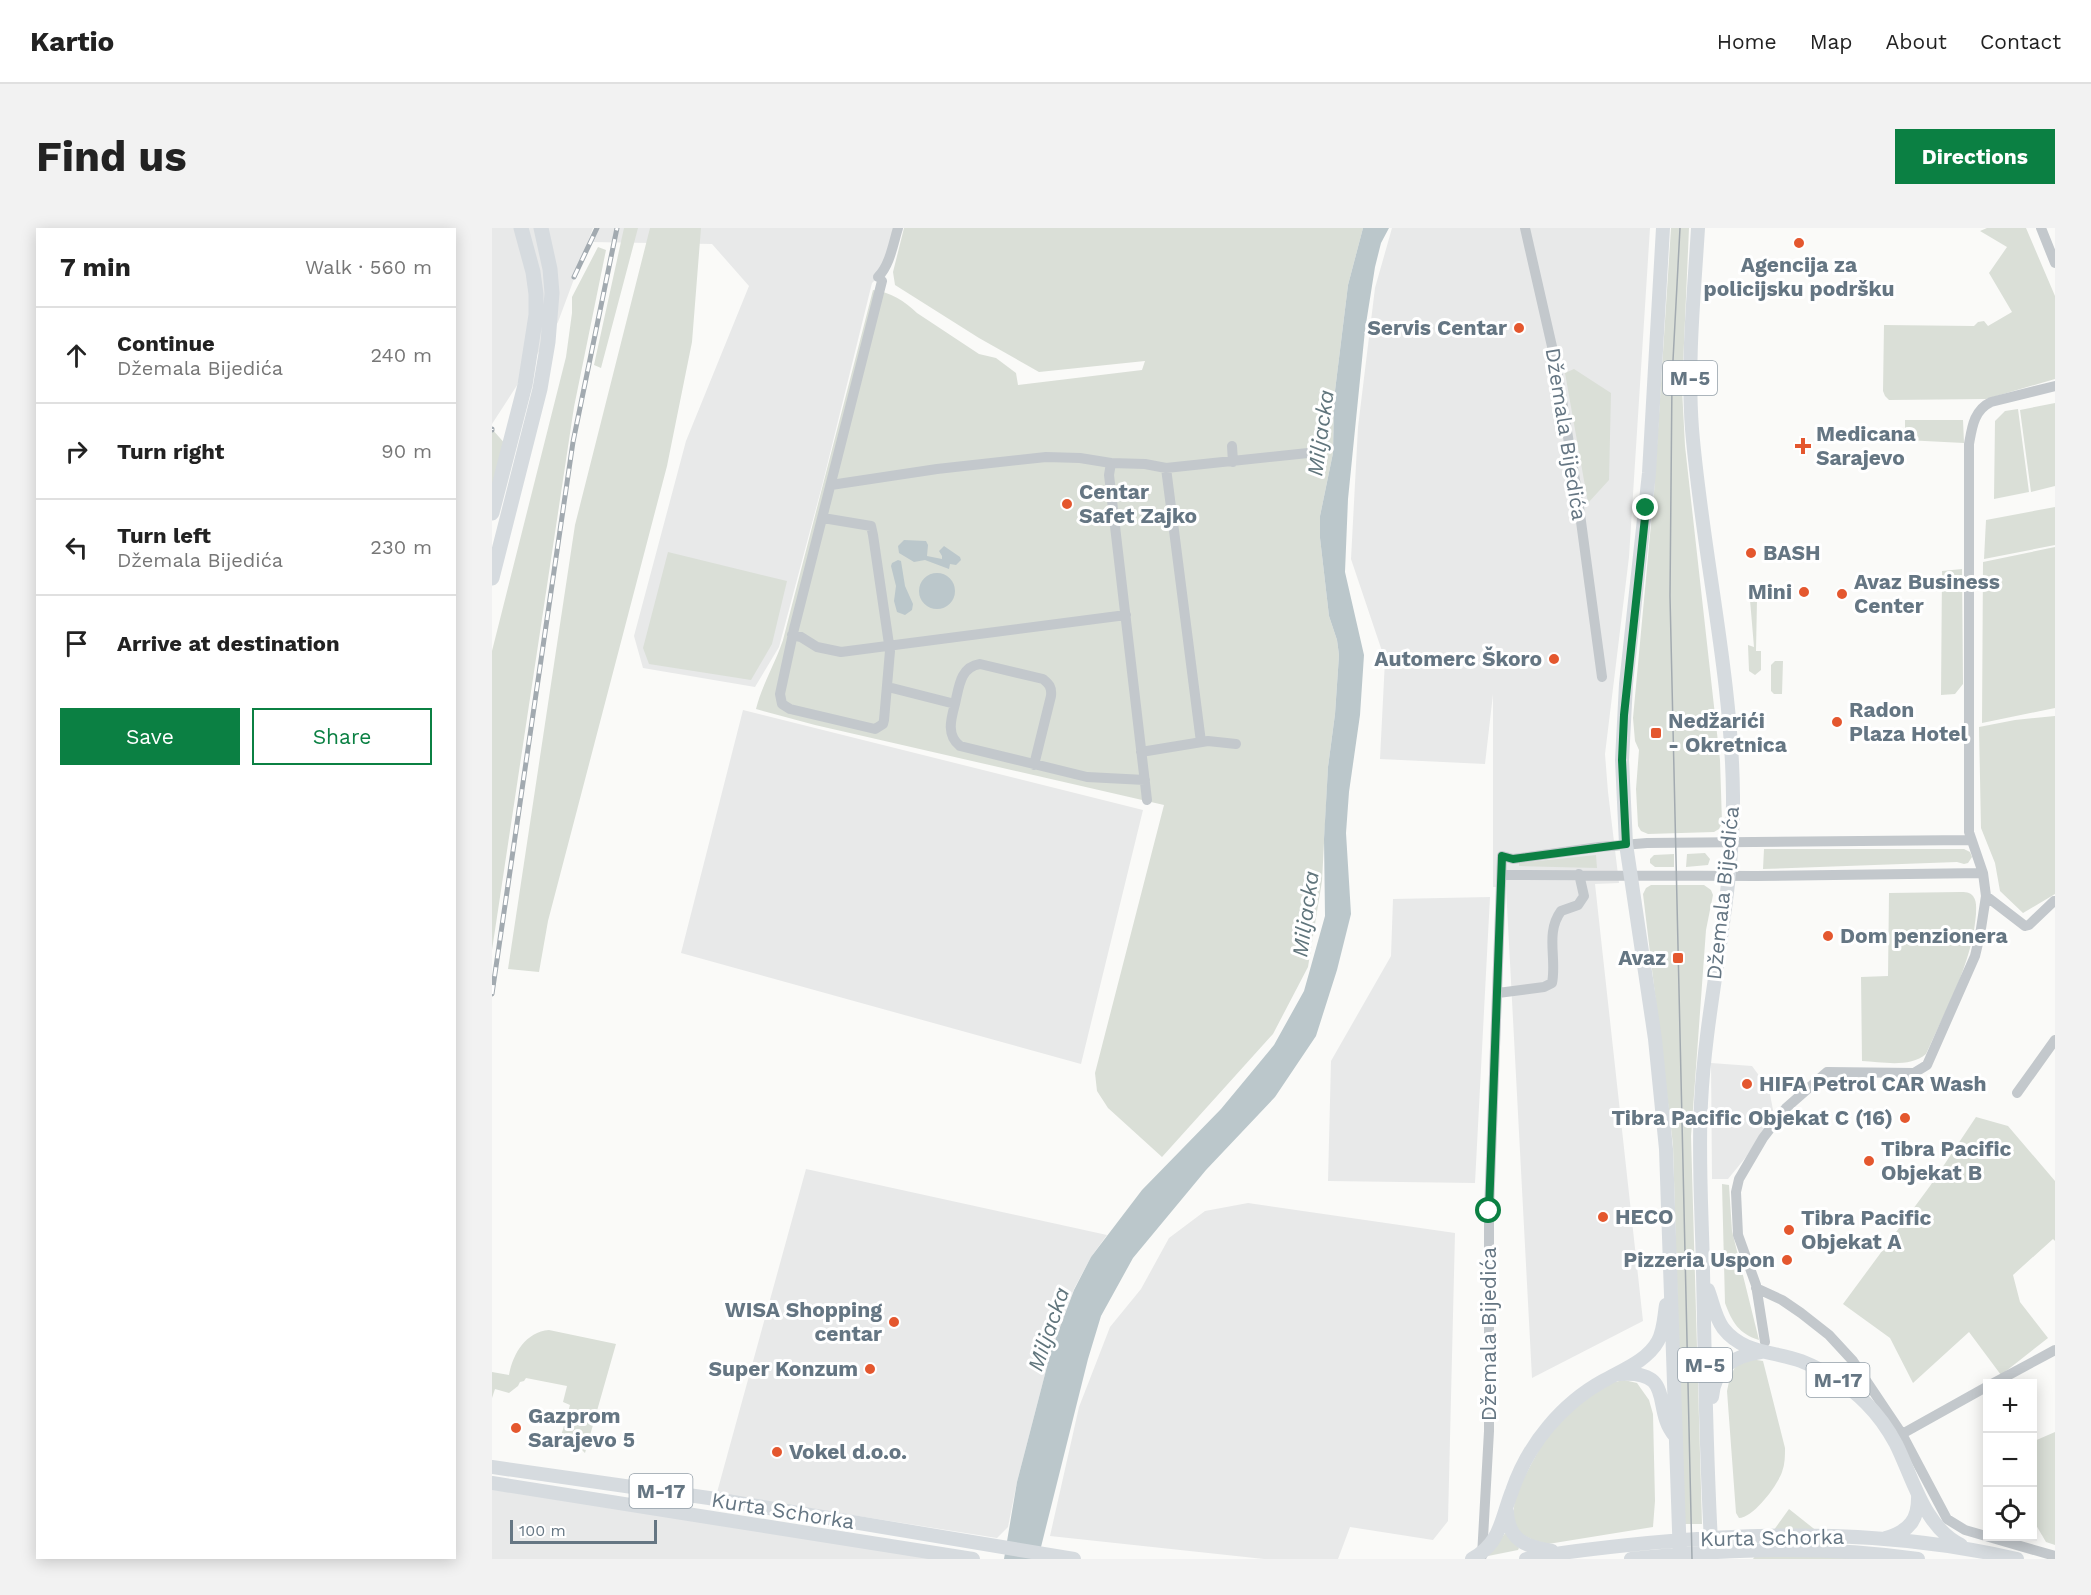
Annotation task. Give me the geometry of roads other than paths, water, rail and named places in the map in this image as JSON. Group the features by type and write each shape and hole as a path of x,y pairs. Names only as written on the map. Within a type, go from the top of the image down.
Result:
{"highway":[{"path":"492,513 525,385 536,315 533,272 521,228"},
{"path":"492,578 540,389 548,342 552,293 550,269 541,228"}],"main road":[{"name":"M-5","path":"1663,228 1649,473 1624,715 1622,760 1626,844 1659,1074 1666,1149 1680,1559"},
{"name":"Džemala Bijedića","path":"1698,228 1690,402 1729,728 1732,771 1732,843 1729,876 1701,1100 1707,1450 1713,1559"},
{"path":"1703,1279 1722,1327 1735,1340 1763,1347"},
{"path":"1472,1559 1483,1553 1496,1538 1511,1491 1526,1460 1549,1426 1588,1390 1642,1358 1658,1342 1672,1289"},
{"name":"M-17","path":"1707,1450 1713,1385 1719,1373 1736,1358 1763,1347 1796,1359 1836,1378 1867,1404 1898,1438 1918,1494"},
{"path":"1618,1374 1637,1374 1652,1380 1657,1385 1661,1393 1667,1424 1676,1437"},
{"name":"Kurta Schorka","path":"492,1467 709,1498 1074,1559"},
{"name":"Kurta Schorka","path":"492,1483 922,1555 973,1559"},
{"path":"1884,1539 1903,1531 1911,1524 1919,1509 1918,1494"},
{"path":"1918,1494 1938,1528 1945,1535 1971,1550"},
{"path":"1507,1506 1509,1525 1518,1540 1536,1548 1560,1552"},
{"name":"Kurta Schorka","path":"1526,1559 1586,1549 1733,1536 1808,1534 1884,1539 1971,1550 2017,1559"},
{"name":"Kurta Schorka","path":"1631,1559 1766,1549 1849,1551 1918,1559"}],"street":[{"path":"823,518 871,526 889,646 888,687 883,724 875,729 786,707 780,694 792,635 823,518 880,279 888,262 898,228"},
{"name":"Džemala Bijedića","path":"1525,228 1556,364 1577,492 1602,677"},
{"path":"2041,228 2055,262"},
{"path":"1763,1347 1756,1288 1738,1235 1736,1192 1746,1164 1786,1108 1827,1072 1914,1073 1927,1065 1975,956 1986,896 1983,873 1968,832 1968,523 1970,444 1973,422 1982,406 1991,402 2055,386"},
{"path":"1232,446 1233,462"},
{"path":"831,485 1035,457 1080,458 1111,464 1145,464 1166,468 1308,453"},
{"path":"1111,464 1109,475 1147,801"},
{"path":"1166,468 1201,742"},
{"path":"792,635 831,651 889,646 1126,615"},
{"path":"1034,765 1052,690 1043,679 980,664 973,665 963,674 954,704 952,739 960,746 1034,765 1088,777 1145,780"},
{"path":"888,687 954,704"},
{"path":"1141,752 1201,742 1236,744"},
{"path":"1626,844 1971,840"},
{"name":"Džemala Bijedića","path":"1482,1559 1489,1431 1489,1211 1502,856 1513,859 1626,844"},
{"path":"1502,875 1729,876 1983,873"},
{"path":"1498,993 1544,987 1552,983 1554,922 1561,910 1578,905 1584,896 1580,874"},
{"path":"1986,896 2025,926 2029,925 2054,901"},
{"path":"2017,1093 2055,1040"},
{"path":"1756,1288 1782,1300 1829,1335 1853,1361 1947,1519 1965,1530 2055,1556"},
{"path":"2000,1379 2055,1350"},
{"path":"1898,1438 1983,1389"}],"tram line":[{"path":"1680,228 1672,379 1670,596 1692,1559"}],"railway":[{"path":"574,277 597,228"},
{"path":"492,994 573,442 617,228"}],"place":[{"name":"Agencija za policijsku podršku","path":"1799,243"},
{"name":"Servis Centar","path":"1519,328"},
{"name":"Medicana Sarajevo","path":"1803,446"},
{"name":"Centar Safet Zajko","path":"1067,504"},
{"name":"BASH","path":"1751,553"},
{"name":"Mini","path":"1804,592"},
{"name":"Avaz Business Center","path":"1842,594"},
{"name":"Automerc Škoro","path":"1554,659"},
{"name":"Radon Plaza Hotel","path":"1837,722"},
{"name":"Nedžarići - Okretnica","path":"1656,733"},
{"name":"Dom penzionera","path":"1828,936"},
{"name":"Avaz","path":"1678,958"},
{"name":"HIFA Petrol CAR Wash","path":"1747,1084"},
{"name":"Tibra Pacific Objekat C (16)","path":"1905,1118"},
{"name":"Tibra Pacific Objekat B","path":"1869,1161"},
{"name":"HECO","path":"1603,1217"},
{"name":"Tibra Pacific Objekat A","path":"1789,1230"},
{"name":"Pizzeria Uspon","path":"1787,1260"},
{"name":"WISA Shopping centar","path":"894,1322"},
{"name":"Super Konzum","path":"870,1369"},
{"name":"Gazprom Sarajevo 5","path":"516,1428"},
{"name":"Vokel d.o.o.","path":"777,1452"}],"water label":[{"name":"Miljacka","path":"1320,433"},
{"name":"Miljacka","path":"1305,914"},
{"name":"Miljacka","path":"1048,1329"}]}
